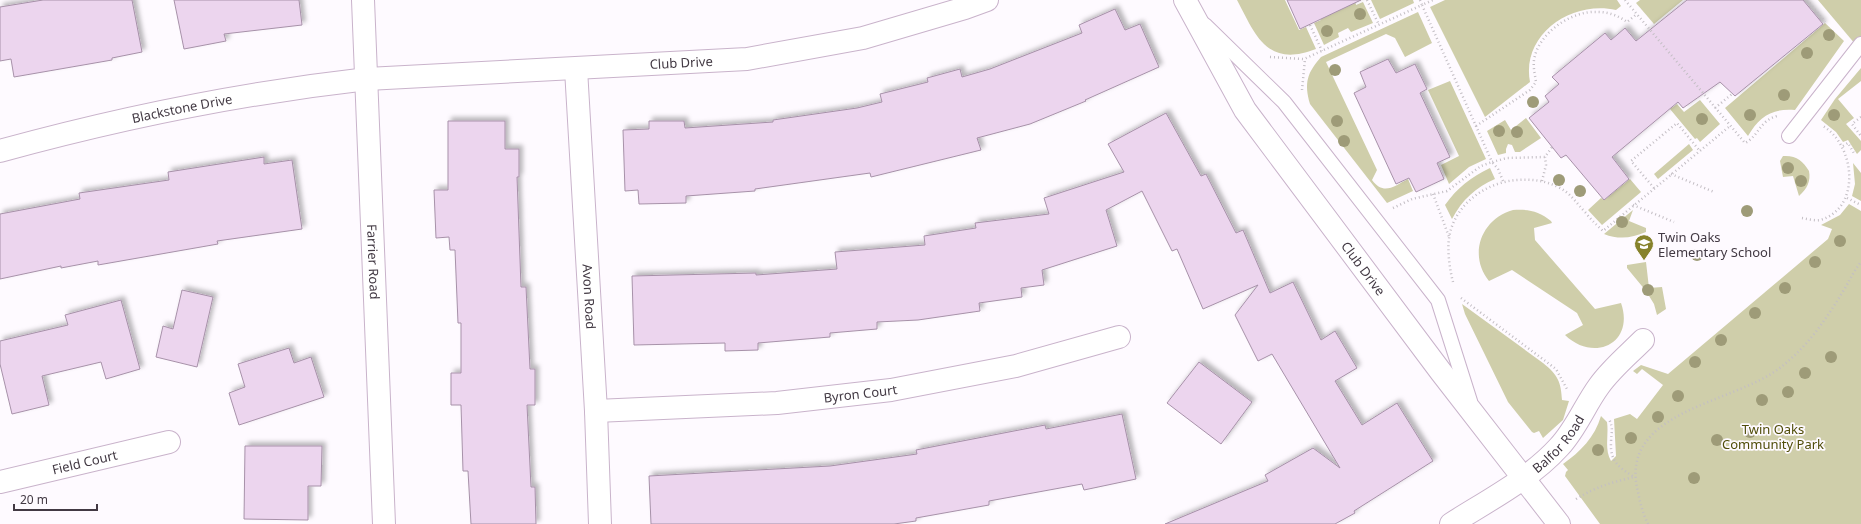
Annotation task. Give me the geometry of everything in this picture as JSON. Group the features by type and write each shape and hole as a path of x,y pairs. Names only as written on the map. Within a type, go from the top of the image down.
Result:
{"street":[{"name":"Farrier Road","path":"363,0 384,524"},
{"name":"Club Drive","path":"367,79 747,60 863,38 965,8 987,0"},
{"name":"Club Drive","path":"1188,6 1245,110 1522,478 1559,524"},
{"name":"Avon Road","path":"576,69 596,411 600,524"},
{"name":"Blackstone Drive","path":"0,151 124,120 223,100 323,84 367,79"},
{"name":"Byron Court","path":"596,411 777,403 891,390 1016,366 1119,337"},
{"name":"Balfor Road","path":"1451,524 1522,478 1559,447 1568,436 1586,404 1600,384 1643,340"},
{"name":"Field Court","path":"0,482 169,442"}],"lane":[{"path":"1188,6 1284,102 1438,300 1473,413"},
{"path":"1789,136 1861,44"}],"path":[{"path":"1367,0 1379,25"},
{"path":"1420,0 1451,74 1492,162 1498,169 1503,181"},
{"path":"1266,57 1305,59 1433,0"},
{"path":"1626,0 1745,143 1751,140 1764,122 1771,118 1790,114 1819,124 1832,132 1843,146 1851,171 1850,187 1847,198 1841,208 1819,221 1802,218"},
{"path":"1807,0 1825,22"},
{"path":"1476,126 1530,90 1536,82 1534,60 1541,42 1555,28 1576,15 1598,12 1619,16 1627,22 1637,14"},
{"path":"1310,25 1322,51"},
{"path":"1301,96 1305,59"},
{"path":"1715,108 1732,94"},
{"path":"1861,117 1852,124 1861,136"},
{"path":"1654,188 1631,161 1678,123 1699,150"},
{"path":"1449,237 1454,223 1463,206 1482,191 1503,181 1542,181 1568,192 1603,231 1699,150 1730,126"},
{"path":"1843,146 1848,143 1855,155"},
{"path":"1542,181 1546,165 1545,157 1552,147"},
{"path":"1392,209 1412,199 1447,191 1481,166 1492,162 1507,158 1545,157"},
{"path":"1671,174 1714,192"},
{"path":"1433,194 1449,237 1451,275 1454,285"},
{"path":"1847,198 1861,205"},
{"path":"1633,205 1674,222"},
{"path":"1648,524 1634,477 1636,459 1644,443 1667,423 1685,412 1768,377 1782,367 1807,343 1822,324 1861,262"},
{"path":"1459,296 1556,369 1566,384 1569,395"},
{"path":"1606,414 1609,417 1613,428 1611,456 1620,468 1634,477"},
{"path":"1576,500 1592,489 1607,483 1634,477"}],"green space":[{"path":"1237,0 1285,0 1299,30 1306,27 1316,49 1299,54 1286,54 1274,51 1265,45 1257,36 1250,26"},
{"path":"1348,0 1355,0 1356,5 1363,2 1373,23 1351,32 1348,28 1338,33 1339,37 1324,45 1314,23 1321,20 1318,14"},
{"path":"1371,0 1413,0 1414,3 1380,19"},
{"path":"1445,0 1617,0 1621,6 1616,10 1599,8 1582,10 1567,16 1553,25 1541,36 1533,50 1529,65 1530,82 1485,117 1430,7"},
{"path":"1640,0 1683,0 1654,24 1636,3"},
{"path":"1818,0 1861,0 1861,51"},
{"path":"1418,12 1432,43 1405,57 1395,38 1386,34 1326,62 1377,170 1372,180 1376,185 1385,189 1394,187 1408,179 1413,191 1387,203 1310,104 1307,84 1310,73 1321,57"},
{"path":"1825,23 1844,41 1795,110 1773,112 1767,115 1752,129 1748,136 1725,108"},
{"path":"1861,68 1861,81 1838,99 1854,118 1846,124 1861,141 1861,150 1857,154 1848,140 1843,142 1836,132 1821,120 1835,99"},
{"path":"1450,81 1486,159 1469,167 1449,184 1441,165 1459,156 1428,90"},
{"path":"1700,100 1720,124 1700,142 1697,138 1695,139 1670,109 1677,104 1684,112"},
{"path":"1526,118 1541,138 1520,152 1515,152 1512,145 1508,144 1506,153 1498,155 1487,131 1505,120 1511,130"},
{"path":"1689,144 1693,150 1658,179 1654,174"},
{"path":"1783,156 1799,159 1809,171 1808,185 1799,196 1793,176 1783,177 1780,161"},
{"path":"1853,163 1861,173 1861,201 1852,196 1855,184"},
{"path":"1490,168 1495,179 1488,182 1470,195 1460,206 1452,219 1445,205 1454,193 1477,175"},
{"path":"1630,179 1641,192 1602,225 1588,210 1601,198 1604,200"},
{"name":"Twin Oaks Community Park","path":"1849,204 1861,211 1861,524 1600,524 1565,476 1568,470 1563,464 1591,437 1601,416 1607,422 1607,447 1611,461 1616,456 1614,419 1630,414 1637,419 1663,385 1642,369 1637,374 1633,371 1641,365 1668,374 1828,239 1832,229 1821,225 1840,215"},
{"path":"1513,210 1533,211 1551,221 1552,223 1534,228 1535,240 1595,309 1621,303 1624,317 1622,329 1617,338 1609,344 1599,348 1588,347 1576,343 1565,335 1583,325 1577,313 1512,270 1489,281 1479,260 1481,239 1493,221"},
{"path":"1633,210 1629,221 1646,228 1646,232 1625,238 1604,234"},
{"path":"1646,262 1649,288 1662,287 1666,309 1657,315 1654,304 1646,291 1627,268 1627,265"},
{"path":"1462,304 1543,363 1558,379 1561,388 1562,400 1569,401 1563,420 1543,438 1539,431 1534,433 1532,432 1508,402 1465,314"}],"building":[{"path":"43,0 132,0 142,52 112,58 112,60 14,77 11,59 0,61 0,7"},
{"path":"174,0 299,0 302,25 224,34 226,41 184,49"},
{"path":"1287,0 1361,0 1300,29"},
{"path":"1687,0 1803,0 1823,24 1735,96 1720,82 1683,108 1678,102 1612,157 1629,179 1604,200 1566,155 1561,158 1529,118 1549,102 1545,96 1559,84 1552,77 1605,33 1611,40 1625,28 1636,41"},
{"path":"1115,9 1125,30 1140,24 1159,67 1085,100 1086,101 1030,124 977,138 981,150 871,177 870,173 755,189 755,191 686,196 686,203 639,204 638,190 625,191 623,130 649,129 649,121 684,121 685,128 773,122 773,120 857,108 882,102 880,94 928,82 927,78 960,69 962,77 990,69 1082,33 1079,25"},
{"path":"1388,59 1396,73 1415,64 1427,89 1420,93 1450,157 1437,163 1444,179 1416,192 1409,178 1396,184 1354,93 1366,87 1360,72"},
{"path":"1166,113 1201,176 1206,174 1236,233 1243,230 1270,293 1293,282 1321,340 1335,331 1357,368 1335,381 1362,425 1397,403 1433,461 1354,511 1355,513 1335,524 1165,524 1268,481 1265,475 1313,448 1340,468 1272,354 1258,361 1235,315 1258,285 1203,309 1177,249 1172,251 1142,191 1106,210 1117,246 1042,270 1044,285 1021,288 1022,297 979,303 980,311 918,320 877,322 877,329 830,333 830,337 758,343 758,350 725,351 725,343 634,345 632,276 756,273 756,275 837,269 835,252 925,245 924,236 976,228 975,223 1049,214 1044,198 1124,172 1108,144"},
{"path":"448,121 505,121 505,149 519,149 519,177 517,177 521,287 526,287 530,369 535,369 535,405 527,405 531,487 535,487 536,524 471,524 468,471 463,471 461,405 451,405 451,373 461,373 461,323 458,323 455,250 450,250 449,237 436,238 434,190 448,190"},
{"path":"264,157 264,164 292,160 302,229 217,241 218,244 98,265 98,261 61,268 61,266 0,279 0,214 80,199 79,193 169,180 168,172"},
{"path":"182,290 213,297 197,367 156,357 163,326 173,329"},
{"path":"121,300 140,369 106,379 101,362 42,376 49,405 12,414 0,364 0,341 68,325 65,315"},
{"path":"289,348 294,363 311,357 324,397 239,425 229,393 245,387 238,364"},
{"path":"1199,362 1252,402 1221,444 1167,403"},
{"path":"1122,414 1136,479 1084,490 1082,484 989,501 989,505 916,518 916,521 894,524 651,524 649,476 830,466 917,454 916,450 1045,425 1046,429"},
{"path":"245,446 322,446 321,486 308,486 308,520 244,519"}],"place":[{"name":"Twin Oaks Elementary School","path":"1644,261"}]}
